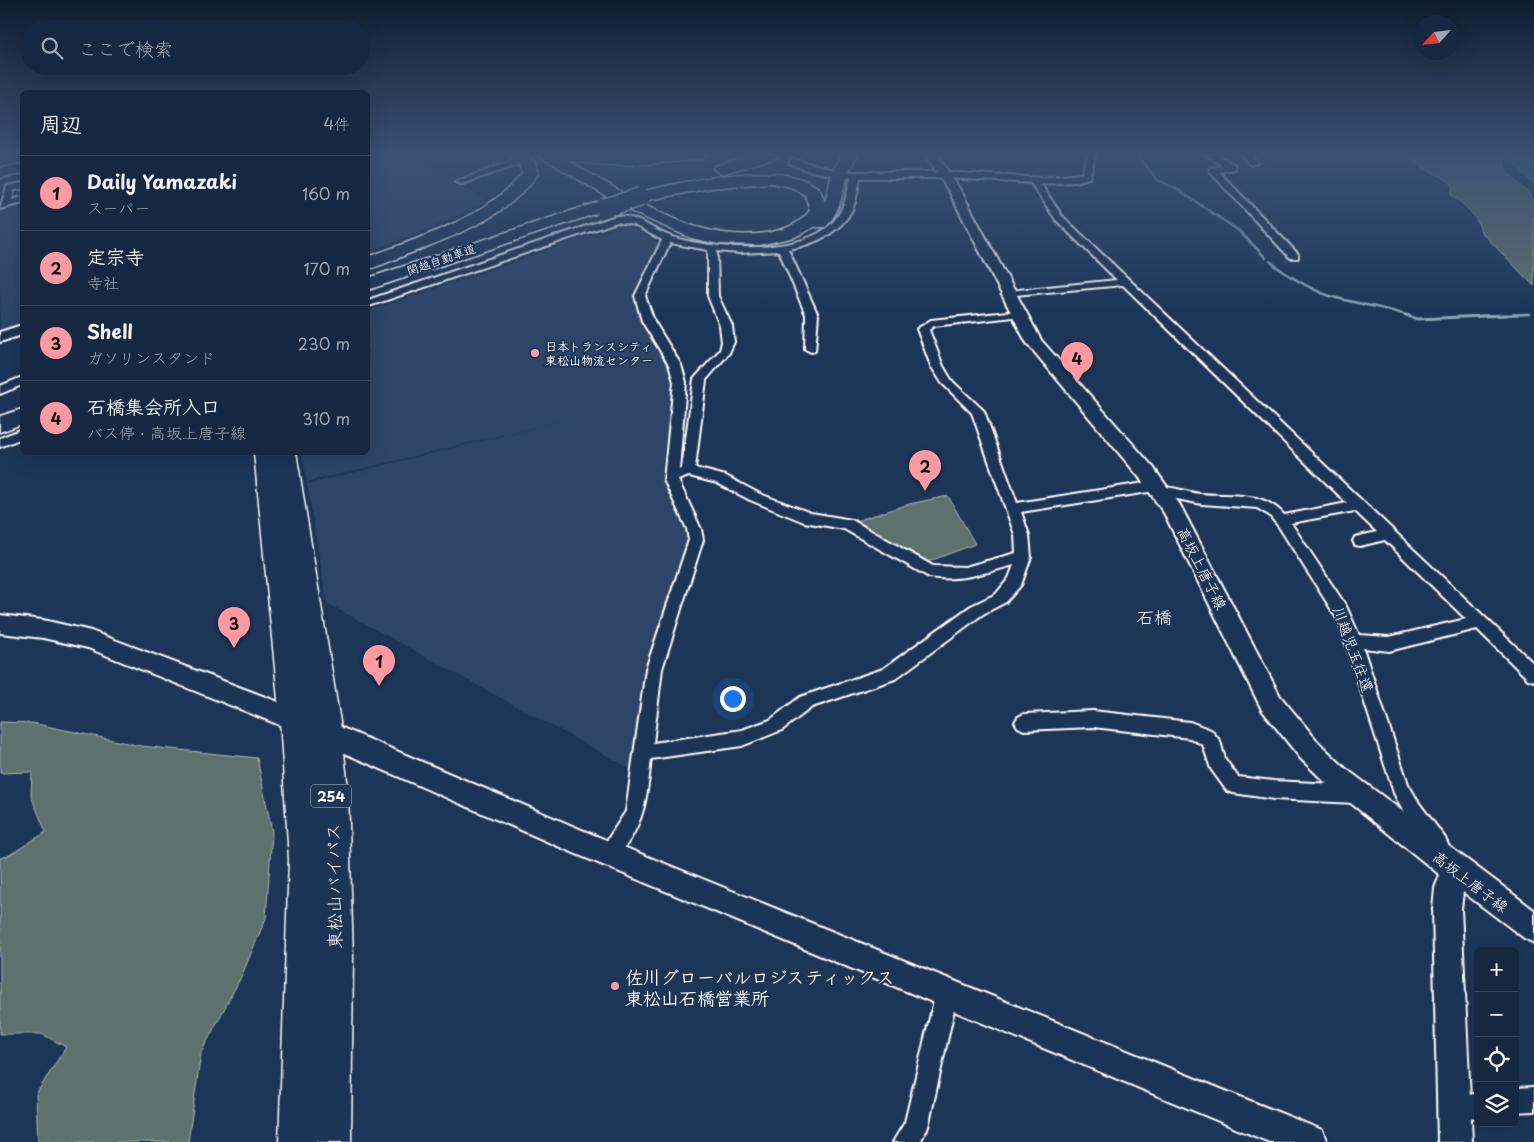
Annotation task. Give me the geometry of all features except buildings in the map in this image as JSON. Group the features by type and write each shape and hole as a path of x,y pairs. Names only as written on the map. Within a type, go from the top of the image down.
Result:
{"highway":[{"path":"370,261 456,227 493,207"},
{"name":"関越自動車道","path":"370,272 587,207"},
{"name":"関越自動車道","path":"370,283 589,207"},
{"path":"626,207 668,231 711,244 744,245 788,239 821,223 832,207"},
{"path":"639,207 665,222 709,238 742,241 773,238 809,223 819,210 818,207"},
{"path":"0,411 20,403"},
{"path":"0,425 20,417"},
{"name":"東松山バイパス","path":"266,455 296,720 307,859 301,1142"},
{"name":"東松山バイパス","path":"284,455 326,734 333,851 334,959 329,1142"}],"street":[{"path":"370,302 616,219 633,219 667,238 713,250 756,251 782,247 813,238 838,223 848,207"},
{"name":"高坂上唐子線","path":"962,207 1034,342 1159,489 1192,545 1271,704 1310,751 1357,794 1534,928"},
{"path":"1051,207 1059,218 1534,674"},
{"path":"1248,207 1294,256"},
{"path":"609,853 628,827 635,811 654,669 696,540 694,529 671,480 680,382 675,365 648,321 640,296 667,238"},
{"path":"782,247 794,270 812,315 812,349"},
{"path":"688,471 700,379 725,351 728,342 726,326 713,296 711,257 713,250"},
{"path":"1008,294 1126,282"},
{"path":"642,752 716,743 758,733 776,725 806,702 889,674 977,610 1001,598 1016,581 1024,557 1022,535 1014,508 978,411 948,382 937,366 923,329 931,323 1018,314"},
{"path":"0,337 20,331"},
{"path":"0,390 20,382"},
{"path":"0,443 20,435"},
{"path":"671,480 688,471 721,479 802,516 847,524 929,571 941,574 958,575 1024,557"},
{"name":"川越児玉往還","path":"1014,508 1159,489 1203,500 1262,504 1271,507 1282,520 1336,600 1354,641 1400,786 1412,809 1457,871"},
{"path":"1282,520 1360,505"},
{"path":"1360,541 1390,534"},
{"path":"1354,641 1389,644 1480,622"},
{"path":"0,624 43,629 91,640 296,720 609,853 1310,1142"},
{"path":"1024,722 1093,719 1190,730 1205,735 1211,741 1217,764 1233,785 1274,790 1357,794"},
{"path":"1455,1142 1466,1106 1447,909 1449,888 1457,871"},
{"path":"905,1142 916,1127 947,992"},
{"path":"1519,1100 1534,1099"}],"shaded area":[{"path":"20,207 20,326 0,332 0,209"},
{"path":"370,207 474,207 441,224 370,251"},
{"path":"622,225 626,225 661,244 634,295 644,325 669,367 674,380 674,394 662,464 665,483 689,537 648,669 640,704 633,770 327,603 307,484 586,415 307,482 302,455 370,455 370,310"}],"green space":[{"path":"1466,207 1534,207 1534,286 1481,232 1477,220"},
{"path":"948,496 975,544 922,564 850,523 909,504"},
{"path":"0,722 32,723 141,746 257,758 272,832 266,918 241,977 201,1053 188,1142 38,1142 36,1094 66,1047 42,1034 0,1034 0,858 8,856 46,832 31,796 32,772 0,773"}],"waterway":[{"path":"1204,207 1239,231 1266,258"},
{"path":"1270,261 1290,276 1323,293 1408,316"},
{"path":"1479,316 1529,314"},
{"path":"1408,316 1417,319 1507,315"}],"place":[{"name":"日本トランスシティ 東松山物流センター","path":"535,353"},
{"name":"石橋集会所入口","path":"1077,383"},
{"name":"定宗寺","path":"925,491"},
{"name":"Shell","path":"234,648"},
{"name":"Daily Yamazaki","path":"379,686"},
{"name":"佐川グローバルロジスティックス 東松山石橋営業所","path":"615,986"}],"district":[{"name":"石橋","path":"1154,616"}]}
